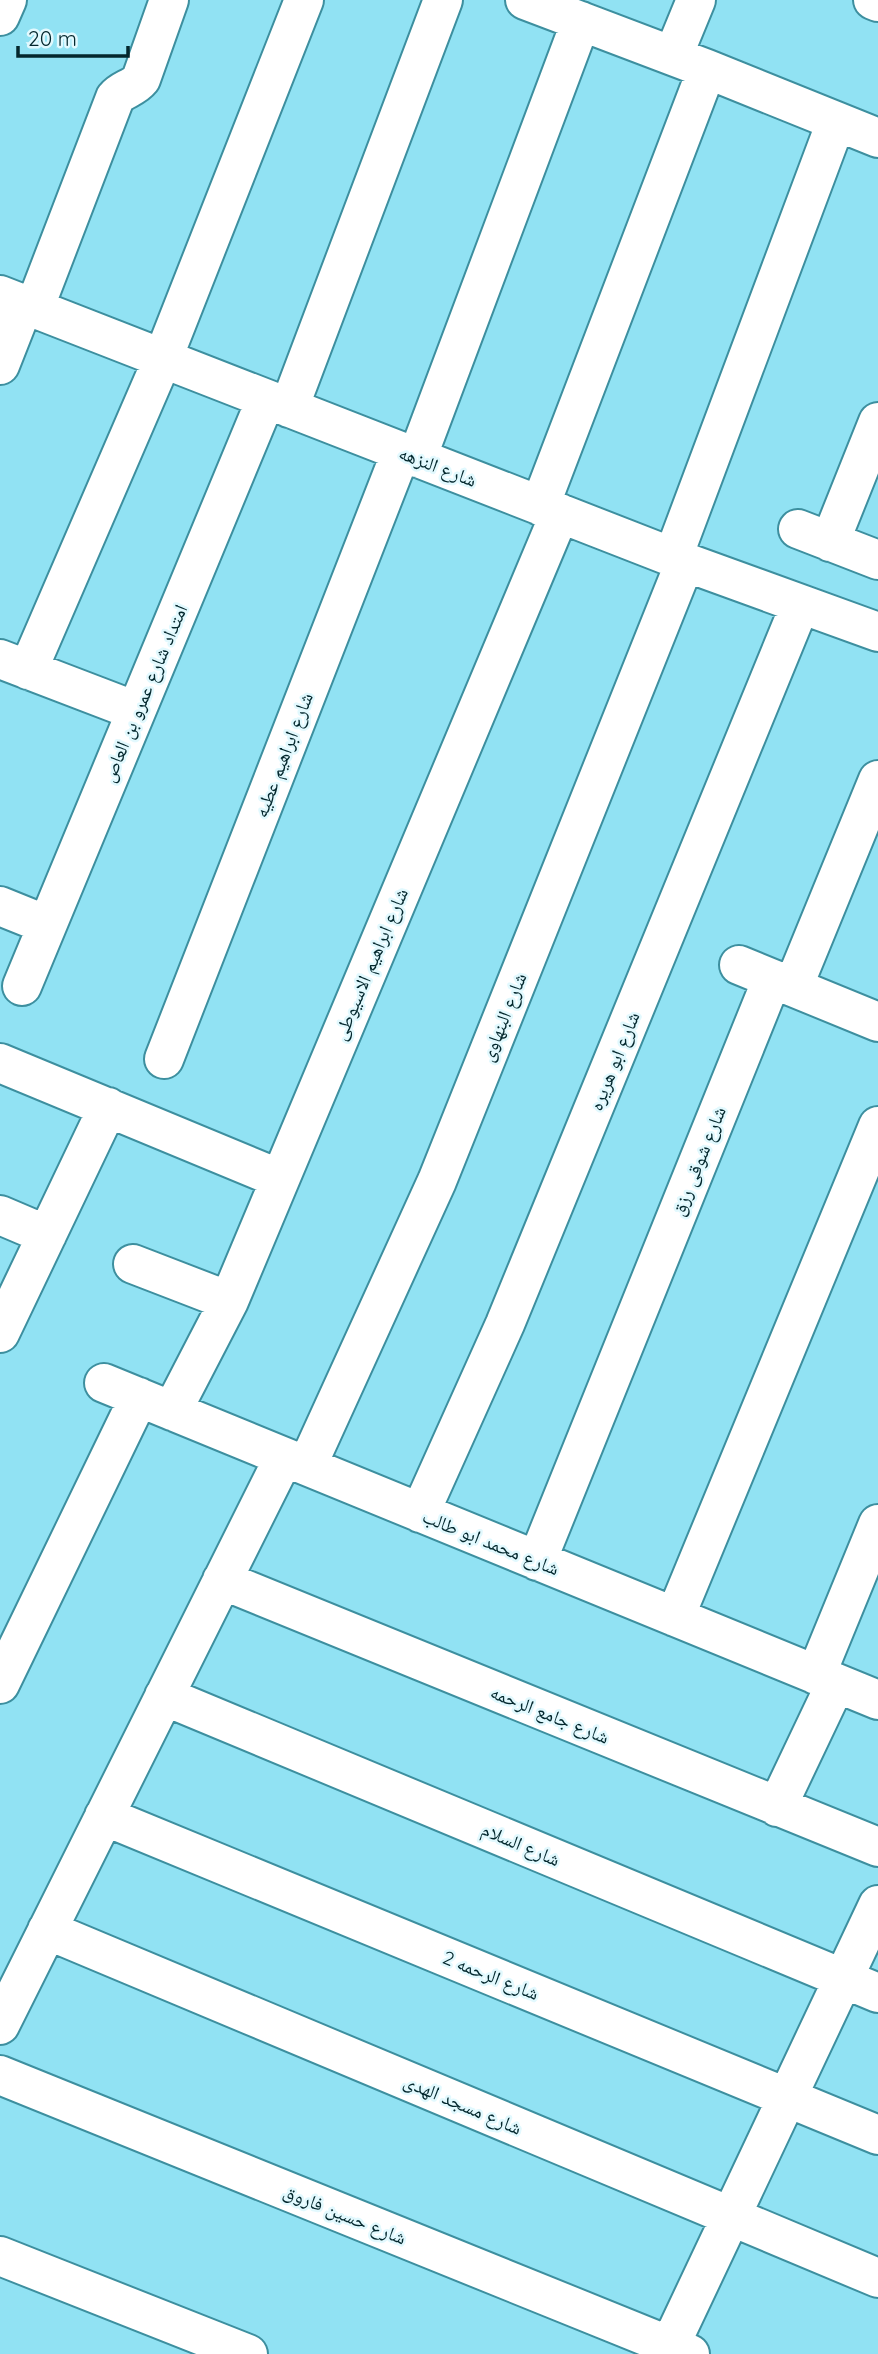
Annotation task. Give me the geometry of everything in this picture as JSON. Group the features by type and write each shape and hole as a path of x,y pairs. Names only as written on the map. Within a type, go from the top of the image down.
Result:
{"street":[{"path":"0,16 6,0"},
{"path":"0,365 19,303 115,99 120,92 135,86 141,79 169,0"},
{"path":"136,711 14,664 163,358 304,0"},
{"name":"امتداد شارع عمرو بن العاص","path":"22,986 136,711 277,403 443,0"},
{"path":"525,0 690,62 878,138"},
{"name":"شارع ابراهيم الاسيوطى","path":"0,1684 155,1404 229,1301 280,1180 550,509 690,62 696,0"},
{"path":"873,0 878,2"},
{"name":"شارع ابراهيم عطيه","path":"164,1059 409,455 581,21"},
{"name":"شارع البنهاوى","path":"0,2025 222,1580 295,1462 437,1181 679,559 836,122"},
{"name":"شارع النزهه","path":"19,303 679,559 878,632"},
{"path":"878,422 814,535 878,560"},
{"name":"شارع ابو هريره","path":"420,1513 526,1274 800,605"},
{"name":"شارع شوقى رزق","path":"537,1561 768,989 774,985 788,985 798,975 878,780"},
{"path":"0,906 47,925"},
{"path":"739,965 878,1022"},
{"path":"0,1063 280,1180"},
{"path":"0,1333 108,1107"},
{"path":"675,1617 878,1126"},
{"path":"0,1216 47,1235"},
{"path":"133,1264 229,1301"},
{"name":"شارع محمد ابو طالب","path":"104,1383 878,1700"},
{"path":"777,1807 826,1679 878,1524"},
{"name":"شارع جامع الرحمه","path":"222,1580 878,1847"},
{"name":"شارع السلام","path":"164,1696 878,1993"},
{"name":"شارع الرحمه 2","path":"104,1816 878,2135"},
{"path":"675,2351 731,2216 878,1905"},
{"name":"شارع مسجد الهدى","path":"47,1930 878,2278"},
{"name":"شارع حسين فاروق","path":"0,2075 675,2351"},
{"path":"0,2256 248,2354"}]}
